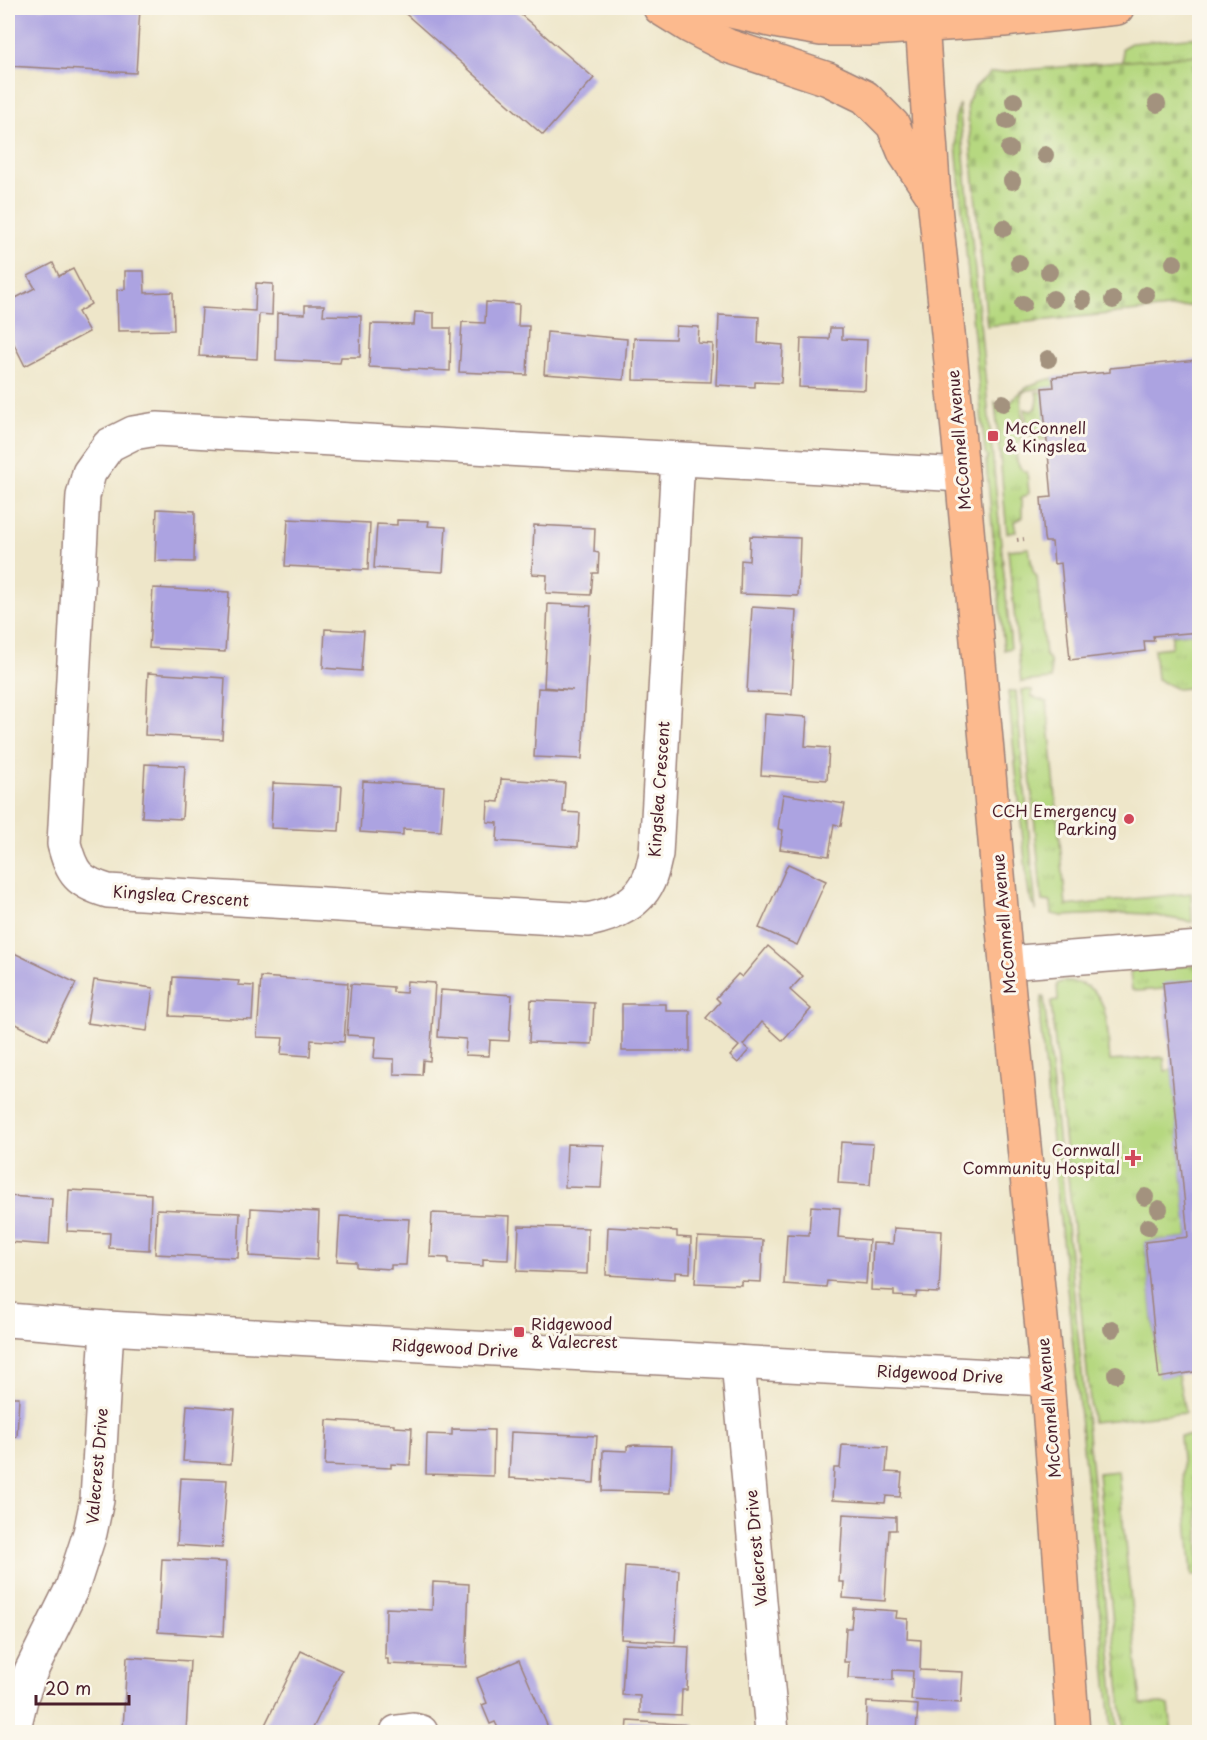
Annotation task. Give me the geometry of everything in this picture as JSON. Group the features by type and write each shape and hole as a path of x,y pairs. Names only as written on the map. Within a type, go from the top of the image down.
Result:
{"main road":[{"path":"660,8 728,46 828,79 865,97 892,125 905,154 934,197"},
{"path":"717,8 821,29 872,29 922,16 1004,20 1117,8"},
{"name":"McConnell Avenue","path":"922,16 934,197 1047,1379 1073,1732"}],"street":[{"name":"Kingslea Crescent","path":"678,459 656,854 650,878 637,898 609,916 588,920 108,891 88,885 70,867 64,844 83,496 89,473 109,445 133,433 157,429 962,475"},
{"path":"1006,963 1200,948"},
{"name":"Ridgewood Drive","path":"8,1320 107,1328 1047,1379"},
{"name":"Valecrest Drive","path":"13,1732 22,1695 31,1671 72,1588 90,1533 97,1500 107,1328"},
{"name":"Valecrest Drive","path":"738,1362 772,1732"},
{"path":"397,1732 413,1730 421,1732"}],"path":[{"path":"1017,540 1024,539"}],"green space":[{"path":"1199,37 1199,55 1123,62 1122,48 1131,43"},
{"path":"1199,55 1199,305 987,326 967,104 975,87 990,73"},
{"path":"959,104 1011,648 1004,650 986,461 988,457 985,453 955,134 955,119"},
{"path":"1054,378 1054,387 1027,390 1022,393 1024,434 1016,447 1016,455 1017,462 1027,472 1029,493 1020,499 1022,518 1014,522 1016,532 1007,533 995,402 1003,410 1006,409 1026,388"},
{"path":"1036,392 1043,392 1047,439 1031,441 1032,436 1027,429 1025,409 1031,411 1036,408 1038,400"},
{"path":"1029,548 1033,571 1037,577 1045,655 1050,660 1051,679 1021,682 1008,550"},
{"path":"1199,632 1199,687 1177,689 1157,679 1154,649 1172,647 1172,635"},
{"path":"1022,690 1032,690 1032,697 1047,702 1066,906 1191,893 1192,922 1127,913 1062,916 1052,914 1051,902 1042,901"},
{"path":"1016,691 1036,911 1029,894 1027,880 1008,692"},
{"path":"1199,965 1199,986 1132,990 1130,973 1134,970"},
{"path":"1061,982 1078,983 1090,988 1098,996 1106,1019 1110,1061 1164,1057 1165,1071 1172,1070 1188,1237 1145,1242 1159,1377 1178,1375 1185,1413 1092,1422 1051,1002 1058,1001 1057,984"},
{"path":"1042,997 1044,997 1118,1732 1112,1732 1040,1022"},
{"path":"1180,1436 1191,1436 1199,1530 1199,1575 1192,1576"},
{"path":"1118,1471 1141,1704 1169,1705 1172,1732 1124,1732 1098,1473"}],"building":[{"path":"8,8 140,8 136,73 8,66"},
{"path":"399,8 513,8 594,78 543,135"},
{"path":"53,263 59,276 73,269 91,304 78,312 89,332 25,366 8,332 8,302 35,288 28,276"},
{"path":"125,271 144,271 145,293 173,292 174,330 118,331 117,290 125,289"},
{"path":"256,283 273,284 272,315 259,314 257,359 199,356 202,308 255,311"},
{"path":"486,302 519,304 518,326 529,326 527,375 459,372 462,322 485,323"},
{"path":"305,305 324,305 323,315 361,316 360,357 341,357 340,363 276,360 277,313 305,314"},
{"path":"415,312 434,313 434,328 451,328 450,371 369,367 371,324 414,325"},
{"path":"719,315 759,317 758,343 783,345 781,383 755,382 755,387 716,385"},
{"path":"676,326 699,327 698,343 713,344 711,382 633,380 634,338 675,339"},
{"path":"830,328 842,328 842,339 867,340 865,390 799,387 801,338 829,339"},
{"path":"547,332 627,339 624,380 544,374"},
{"path":"1198,360 1200,632 1153,636 1154,641 1144,641 1145,651 1070,660 1061,563 1054,564 1052,542 1045,542 1044,538 1041,498 1052,497 1042,388 1054,387 1053,377 1110,372 1110,368"},
{"path":"157,509 195,511 194,562 155,561"},
{"path":"288,519 370,523 368,570 285,566"},
{"path":"397,520 429,521 428,526 446,527 443,572 374,568 377,524 397,525"},
{"path":"534,525 595,528 594,552 599,553 598,573 593,573 591,595 546,593 547,575 532,574"},
{"path":"750,536 800,538 798,596 740,594 741,560 749,561"},
{"path":"153,588 229,592 225,652 149,648"},
{"path":"548,604 591,606 582,759 534,757 538,688 573,690 544,687"},
{"path":"752,607 796,610 792,694 747,692"},
{"path":"325,629 364,631 361,671 323,668"},
{"path":"148,673 225,678 222,739 145,735"},
{"path":"765,714 807,717 805,746 829,748 827,780 761,775"},
{"path":"145,764 185,766 182,819 142,817"},
{"path":"501,779 565,783 563,812 580,813 578,847 497,841 498,823 487,822 488,801 499,802"},
{"path":"363,781 444,786 441,831 403,829 403,835 360,832"},
{"path":"273,783 342,786 339,831 271,828"},
{"path":"783,794 845,804 841,826 834,824 829,856 780,849 783,830 778,829"},
{"path":"788,864 826,881 797,945 759,928"},
{"path":"768,946 803,976 790,990 811,1009 783,1041 762,1022 743,1045 749,1050 738,1063 730,1056 739,1046 706,1018 720,1002 716,998 738,974 742,977"},
{"path":"12,952 76,983 48,1040 8,1020 8,962"},
{"path":"173,977 239,981 238,985 254,986 252,1020 170,1016"},
{"path":"261,977 348,983 344,1042 311,1040 310,1056 281,1054 283,1038 257,1037"},
{"path":"1200,979 1200,1371 1159,1378 1145,1242 1188,1237 1163,983"},
{"path":"94,980 153,988 147,1031 87,1023"},
{"path":"407,981 435,983 430,1061 423,1060 422,1075 394,1074 394,1059 374,1058 376,1037 347,1035 351,984 393,987 393,992 406,993"},
{"path":"441,990 512,995 509,1041 490,1040 489,1056 465,1055 466,1039 438,1037"},
{"path":"531,1000 594,1003 592,1044 529,1042"},
{"path":"622,1004 666,1004 666,1011 690,1011 690,1051 622,1051"},
{"path":"841,1142 873,1144 870,1185 838,1183"},
{"path":"567,1144 604,1145 601,1188 565,1187"},
{"path":"69,1190 151,1194 149,1250 109,1248 110,1233 67,1231"},
{"path":"8,1196 52,1199 49,1245 8,1242"},
{"path":"811,1206 840,1208 838,1237 869,1240 866,1284 827,1281 826,1287 784,1284 787,1234 809,1235"},
{"path":"251,1208 319,1212 317,1260 249,1256"},
{"path":"157,1209 240,1213 238,1258 155,1254"},
{"path":"432,1213 510,1216 508,1260 483,1259 483,1266 448,1264 448,1258 430,1257"},
{"path":"340,1216 409,1219 406,1265 391,1265 391,1269 356,1267 356,1262 337,1261"},
{"path":"519,1226 588,1228 587,1274 517,1271"},
{"path":"608,1227 677,1231 677,1237 691,1238 690,1273 675,1272 675,1279 606,1275"},
{"path":"894,1228 942,1231 939,1293 917,1292 916,1297 894,1296 894,1291 871,1290 873,1243 893,1244"},
{"path":"698,1237 763,1240 761,1282 741,1281 741,1285 695,1283"},
{"path":"8,1397 19,1397 17,1437 8,1436"},
{"path":"187,1405 235,1409 231,1464 183,1461"},
{"path":"327,1420 394,1424 394,1427 412,1428 410,1465 391,1464 391,1468 325,1465"},
{"path":"452,1429 494,1430 493,1476 426,1474 427,1434 452,1435"},
{"path":"511,1432 597,1436 594,1483 509,1478"},
{"path":"842,1445 888,1447 886,1472 902,1473 900,1497 886,1496 885,1503 832,1500 834,1468 840,1468"},
{"path":"627,1446 672,1446 670,1493 602,1491 603,1450 627,1451"},
{"path":"181,1478 227,1480 222,1548 177,1545"},
{"path":"843,1514 896,1517 896,1530 889,1530 885,1601 843,1598 844,1582 839,1582"},
{"path":"162,1559 226,1562 223,1636 158,1632"},
{"path":"625,1566 679,1570 675,1642 621,1639"},
{"path":"433,1582 469,1584 466,1667 388,1664 388,1659 385,1659 386,1608 432,1610"},
{"path":"853,1608 897,1611 896,1618 908,1619 907,1639 921,1640 920,1670 963,1672 961,1703 911,1700 913,1671 893,1670 893,1680 848,1678 849,1662 844,1662 846,1628 851,1628"},
{"path":"625,1644 689,1647 687,1690 682,1690 681,1715 640,1713 640,1696 622,1695"},
{"path":"301,1651 342,1670 311,1732 275,1732 264,1727"},
{"path":"127,1657 190,1661 186,1732 123,1729"},
{"path":"519,1660 550,1732 500,1732 495,1722 490,1724 482,1705 487,1703 477,1678"},
{"path":"867,1702 918,1705 916,1732 866,1732"},
{"path":"628,1721 693,1725 693,1732 627,1732"},
{"path":"580,1728 581,1732 562,1732 562,1729"}],"place":[{"name":"McConnell & Kingslea","path":"993,436"},
{"name":"CCH Emergency Parking","path":"1129,819"},
{"name":"Cornwall Community Hospital","path":"1133,1158"},
{"name":"Ridgewood & Valecrest","path":"519,1332"}]}
